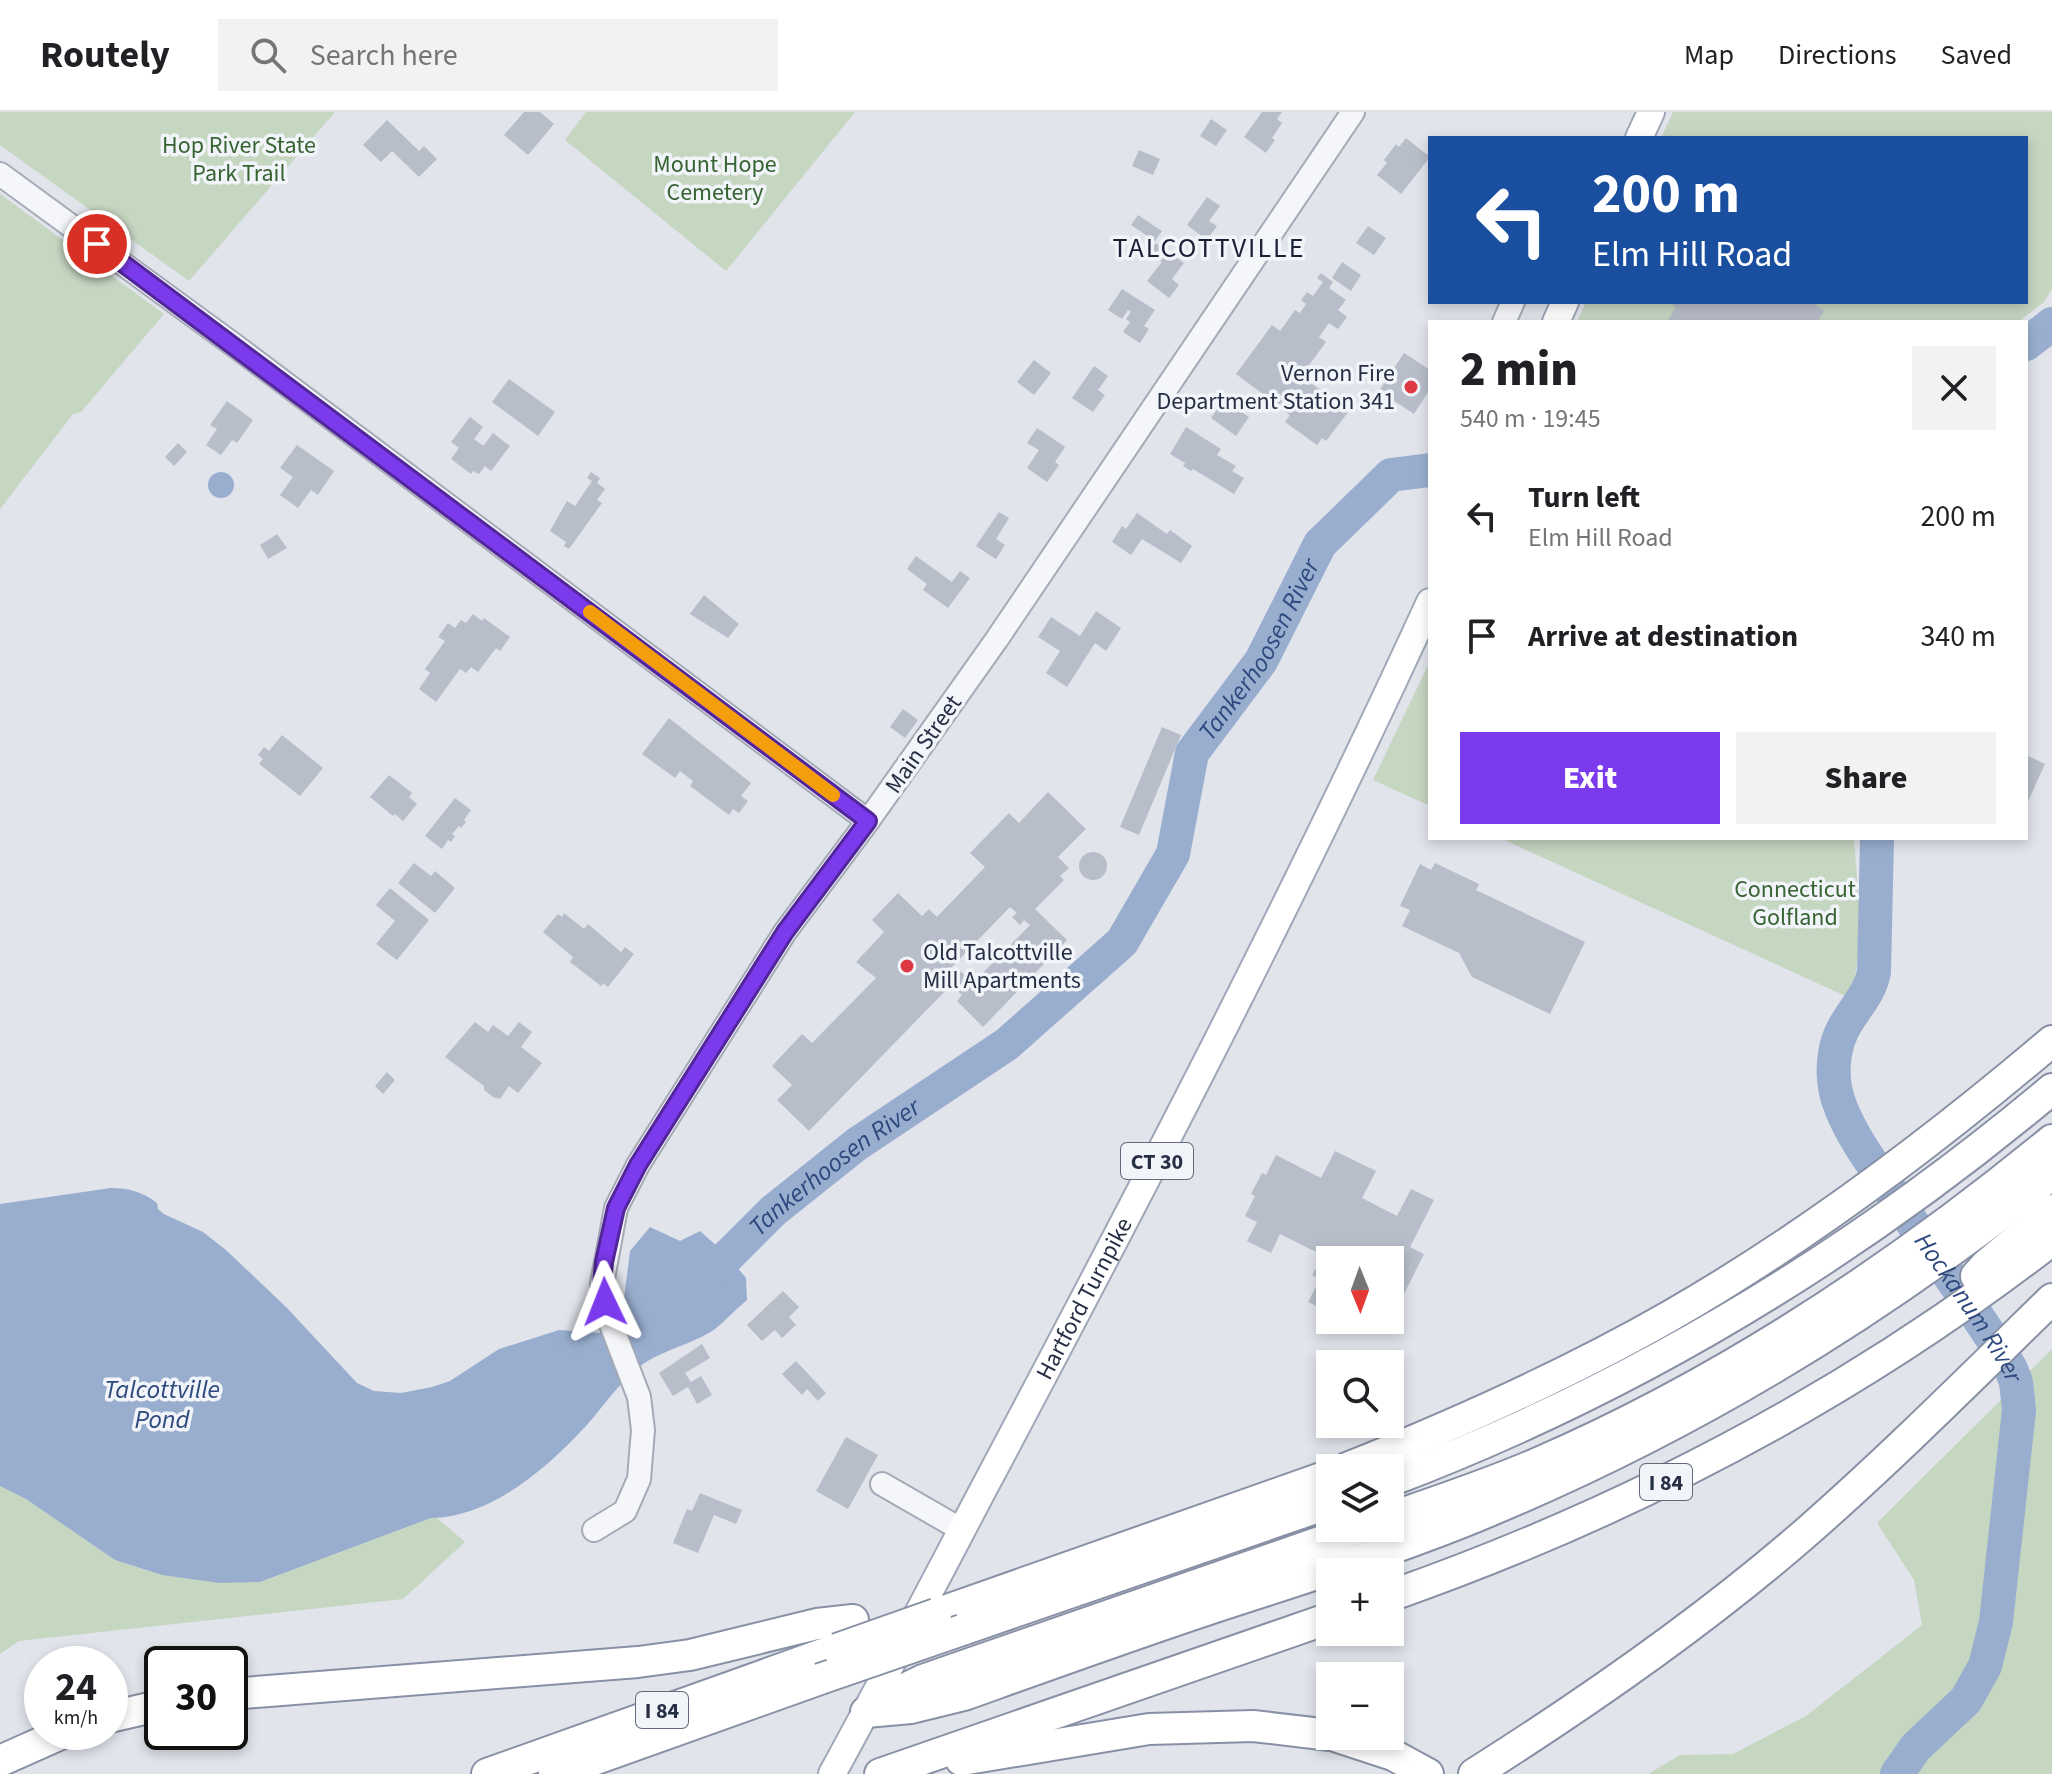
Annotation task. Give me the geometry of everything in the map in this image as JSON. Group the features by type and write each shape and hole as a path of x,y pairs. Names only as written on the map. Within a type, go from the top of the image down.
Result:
{"highway":[{"path":"1379,1454 1525,1391 1608,1350 1744,1272 1920,1149 2052,1041"},
{"path":"1404,1476 1477,1447 1625,1377 1740,1314 1858,1237 1940,1178 2052,1089"},
{"path":"1971,1221 2052,1140"},
{"path":"866,1712 911,1708 964,1695 1409,1542 1581,1471 1658,1433 1790,1359 1971,1221 2052,1174"},
{"path":"2002,1264 2052,1210"},
{"name":"I 84","path":"1404,1591 1563,1531 1665,1482 1767,1427 1957,1309 2002,1264 2052,1240"},
{"path":"1404,1513 1512,1474 1621,1424 1889,1281"},
{"path":"1474,1774 1609,1685 1716,1606 1809,1530 2045,1306"},
{"name":"I 84","path":"487,1774 1316,1480"},
{"path":"554,1774 1316,1508"},
{"path":"866,1712 923,1680 1320,1542"},
{"path":"248,1693 638,1662 690,1655 817,1624 936,1614"},
{"path":"887,1772 1316,1623"},
{"path":"887,1772 1149,1729 1253,1726 1316,1734"},
{"path":"0,1761 25,1750"},
{"path":"1377,1750 1428,1774"}],"main road":[{"path":"1640,136 1651,112"},
{"name":"Hartford Turnpike","path":"832,1774 1207,1064 1428,606"}],"street":[{"name":"Main Street","path":"594,1530 625,1511 639,1479 643,1430 639,1397 609,1319 602,1284 616,1208 638,1165 785,932 997,639 1353,112"},
{"path":"0,174 238,348 868,821"},
{"path":"882,1484 962,1530"}],"green space":[{"name":"Hop River State Park Trail","path":"0,112 335,112 189,281 0,145"},
{"name":"Mount Hope Cemetery","path":"586,112 855,112 726,271 565,140"},
{"path":"1673,112 2052,112 2052,289 2044,302 2021,320 1578,320 1585,304 2028,304 2028,136 1662,136"},
{"path":"0,194 164,314 81,412 73,414 0,509"},
{"path":"1428,665 1428,805 1373,780"},
{"name":"Connecticut Golfland","path":"1504,840 1854,840 1861,933 1852,999"},
{"path":"2052,1349 2052,1774 1648,1774 1680,1755 1733,1754 1806,1716 1922,1625 1914,1580 1877,1523"},
{"path":"0,1486 26,1499 115,1560 162,1575 260,1582 431,1518 437,1518 465,1542 403,1599 19,1641 0,1654"}],"water":[{"path":"221,472 230,476 234,485 230,494 221,498 212,494 208,485 212,476"},
{"name":"Talcottville Pond","path":"111,1188 141,1193 157,1203 164,1214 203,1232 287,1308 357,1383 374,1391 401,1393 432,1387 450,1381 499,1349 559,1330 602,1333 621,1322 630,1251 650,1227 680,1241 700,1231 728,1256 746,1278 747,1300 715,1329 638,1368 553,1459 496,1500 453,1516 431,1518 260,1582 220,1583 162,1575 115,1560 26,1499 0,1486 0,1204"}],"building":[{"path":"524,112 540,112 554,124 528,155 504,135"},
{"path":"1262,112 1282,112 1277,119 1282,123 1266,153 1244,137"},
{"path":"1211,119 1227,130 1216,146 1200,136"},
{"path":"387,120 419,151 424,146 437,159 419,177 392,151 381,162 363,145"},
{"path":"1406,138 1428,155 1401,194 1377,175 1396,144 1399,147"},
{"path":"1139,150 1160,159 1153,175 1132,166"},
{"path":"1207,197 1220,206 1209,221 1217,226 1207,240 1187,225"},
{"path":"1138,215 1162,231 1155,241 1131,225"},
{"path":"1368,226 1386,238 1374,255 1356,243"},
{"path":"1156,243 1184,263 1172,279 1179,285 1169,298 1147,281 1162,262 1149,252"},
{"path":"1342,262 1361,275 1351,291 1332,278"},
{"path":"1321,273 1333,282 1329,288 1346,300 1338,310 1347,317 1338,329 1329,323 1319,337 1326,342 1304,372 1310,376 1307,380 1349,411 1326,441 1322,438 1317,445 1285,422 1290,415 1284,411 1298,393 1292,388 1279,406 1236,374 1272,325 1280,331 1295,310 1300,313 1306,304 1301,300 1307,292 1313,296 1323,282 1317,278"},
{"path":"1122,289 1155,310 1144,326 1149,329 1140,343 1123,332 1130,322 1126,319 1131,312 1128,310 1122,319 1108,310"},
{"path":"1671,304 1814,304 1824,311 1818,320 1668,320 1676,307"},
{"path":"1404,353 1428,369 1428,392 1414,414 1379,391"},
{"path":"1034,360 1051,373 1034,395 1017,382"},
{"path":"1094,366 1108,376 1098,390 1105,395 1093,412 1072,398"},
{"path":"509,379 555,412 538,436 492,402"},
{"path":"1224,399 1249,417 1236,436 1211,418"},
{"path":"227,401 253,420 237,443 232,440 221,455 206,445 217,429 210,425"},
{"path":"470,417 483,427 474,439 482,445 493,433 510,446 491,471 485,466 479,474 473,471 471,474 451,459 459,448 451,442"},
{"path":"1186,427 1221,449 1217,455 1236,466 1232,471 1244,478 1234,494 1183,466 1185,463 1170,454"},
{"path":"1037,428 1065,447 1055,462 1059,465 1047,482 1027,468 1039,450 1027,443"},
{"path":"178,443 187,452 174,466 165,457"},
{"path":"297,445 334,471 318,495 311,490 298,508 280,495 293,477 280,468"},
{"path":"591,472 600,478 597,483 605,489 597,500 602,503 569,549 564,546 566,542 550,531 567,501 575,506 592,481 587,478"},
{"path":"999,512 1009,518 996,539 1005,545 996,559 976,546"},
{"path":"1137,513 1167,534 1170,530 1192,546 1181,563 1142,539 1131,555 1112,542 1122,526 1126,529"},
{"path":"277,534 287,548 268,559 260,545"},
{"path":"916,556 952,582 960,571 970,578 948,608 923,590 927,584 907,569"},
{"path":"704,595 739,624 728,638 690,614"},
{"path":"1096,611 1121,628 1106,651 1095,643 1067,687 1046,673 1060,651 1038,637 1051,617 1080,636"},
{"path":"473,614 482,621 484,618 510,637 500,651 496,648 478,672 471,667 466,673 460,669 436,702 419,689 430,673 425,669 445,641 438,637 448,623 455,628 461,620 466,623"},
{"path":"903,709 918,720 905,738 890,727"},
{"path":"669,718 751,783 741,796 748,801 739,813 733,809 729,815 690,786 693,781 680,771 675,778 642,754"},
{"path":"1162,727 1181,735 1139,835 1120,827"},
{"path":"282,735 323,768 300,796 259,764 263,759 258,755 264,747 269,751"},
{"path":"2028,756 2045,764 2028,802"},
{"path":"389,775 412,793 409,797 417,804 403,821 370,797"},
{"name":"Old Talcottville Mill Apartments","path":"1048,792 1086,829 1058,857 1069,868 1060,876 1064,880 1035,909 1067,940 983,1027 957,1001 962,995 951,985 809,1131 777,1100 792,1085 772,1066 802,1034 812,1043 876,978 856,962 884,932 872,920 898,893 922,916 929,909 937,917 985,867 970,853 1009,813 1019,823","holes":["1010,907 1017,913 1012,917 1020,925 1024,920 1030,925 969,987 964,982 968,978 960,971 955,976 949,970"]},
{"path":"455,798 471,810 464,820 466,822 461,828 459,826 452,834 455,836 451,842 448,840 442,849 425,836"},
{"path":"1093,852 1103,856 1107,866 1103,876 1093,880 1083,876 1079,866 1083,856"},
{"path":"414,863 431,876 435,871 455,888 435,913 398,883"},
{"path":"1435,863 1479,884 1476,890 1585,942 1550,1014 1472,977 1459,953 1402,926 1410,910 1400,906 1420,864 1431,870"},
{"path":"390,888 429,920 397,960 376,944 395,921 376,905"},
{"path":"564,913 584,929 588,924 621,952 625,947 634,954 608,987 603,983 601,986 570,962 573,957 543,932 558,914 562,917"},
{"path":"475,1022 488,1032 493,1025 508,1036 519,1022 532,1032 521,1047 542,1063 518,1093 509,1086 500,1099 493,1097 484,1090 484,1086 445,1057"},
{"path":"387,1072 395,1080 383,1094 375,1086"},
{"path":"1335,1151 1376,1171 1362,1198 1397,1216 1411,1189 1434,1200 1410,1247 1424,1254 1404,1294 1404,1246 1316,1246 1316,1252 1280,1234 1271,1253 1247,1241 1257,1222 1245,1216 1255,1196 1251,1194 1276,1155 1321,1178"},
{"path":"1316,1287 1316,1306 1308,1302"},
{"path":"783,1291 799,1307 789,1317 796,1325 782,1338 775,1330 762,1341 747,1325"},
{"path":"702,1344 710,1358 685,1373 691,1382 701,1376 712,1395 697,1404 688,1387 673,1396 659,1373"},
{"path":"796,1361 826,1393 818,1401 807,1389 802,1395 782,1374"},
{"path":"846,1437 878,1455 848,1509 816,1491"},
{"path":"700,1493 742,1510 736,1524 714,1515 698,1553 673,1543 687,1509 692,1511"}],"waterway":[{"name":"Hockanum River","path":"2028,342 2052,324"},
{"name":"Tankerhoosen River","path":"694,1285 773,1211 857,1144 1007,1044 1122,942 1173,854 1192,753 1261,661 1320,544 1391,475 1428,470"},
{"name":"Hockanum River","path":"1877,840 1874,972 1866,993 1838,1041 1834,1068 1837,1095 1845,1118 1862,1149 2011,1369 2016,1382 2019,1410 1996,1622 1985,1666 1966,1700 1916,1747 1897,1774"}],"slow traffic":[{"path":"590,612 833,795"}],"place":[{"name":"Vernon Fire Department Station 341","path":"1411,387"},
{"name":"Old Talcottville Mill Apartments","path":"907,966"}],"district":[{"name":"TALCOTTVILLE","path":"1209,247"}],"route":[{"path":"97,244 868,821 785,932 638,1165 616,1208 604,1262 602,1284 605,1302"}]}
